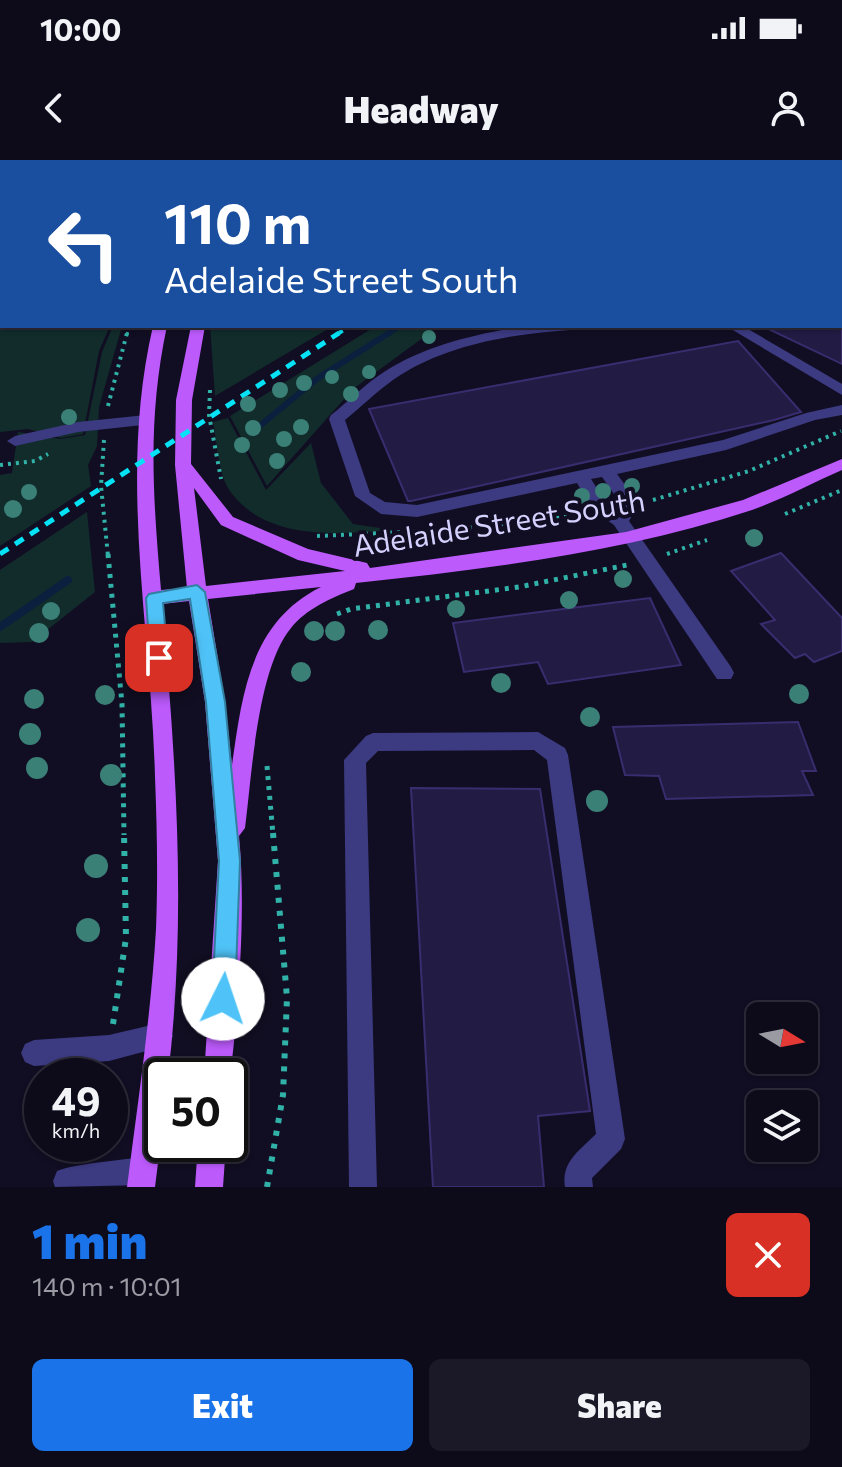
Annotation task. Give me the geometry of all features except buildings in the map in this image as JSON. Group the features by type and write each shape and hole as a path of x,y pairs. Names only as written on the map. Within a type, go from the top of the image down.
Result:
{"main road":[{"path":"142,1179 160,1036 168,926 166,776 155,598 143,476 150,371 160,328"},
{"path":"198,328 184,400 183,465 197,592 215,702 230,861"},
{"name":"Adelaide Street South","path":"155,598 428,569 748,505 842,464"},
{"path":"183,465 209,494 227,521 304,555 381,572"},
{"path":"218,1058 230,861 258,675 282,625 318,594 381,572"},
{"path":"209,1187 211,1162"}],"lane":[{"path":"534,328 457,345 391,374 337,419 363,496 381,508 417,511 726,445 812,416 842,410"},
{"path":"736,328 841,391"},
{"path":"15,441 78,427 146,420"},
{"path":"606,470 630,504 625,529"},
{"path":"581,476 600,507 625,529 724,673"},
{"path":"363,1187 355,760 373,742 538,741 557,755 611,1139 577,1173 579,1187"},
{"path":"34,1053 109,1048 160,1036"},
{"path":"67,1181 142,1179"}],"path":[{"path":"109,1048 126,938 122,704 101,486 106,424 129,328"},
{"path":"653,500 743,475 842,430"}],"green space":[{"path":"0,328 109,328 99,351 83,434 61,438 28,429 0,432"},
{"path":"112,328 121,328 99,407 97,446 88,465 91,486 0,546 0,475 12,473 18,432 60,439 85,435 102,352"},
{"path":"210,328 330,328 215,396"},
{"path":"373,328 436,328 353,389 267,486 230,416"},
{"path":"228,418 266,490 311,443 321,483 353,524 393,530 349,533 303,531 261,518 243,505 228,488 222,473 213,422"},
{"path":"87,512 95,592 32,642 0,643 0,570"}],"waterway":[{"path":"386,335 397,328"},
{"path":"257,428 318,378 389,333"},
{"path":"0,627 68,580"}],"railway":[{"path":"336,335 347,328"},
{"path":"0,554 339,333"}],"route":[{"path":"159,658 155,598 197,592 215,702 230,861 223,999"}]}
